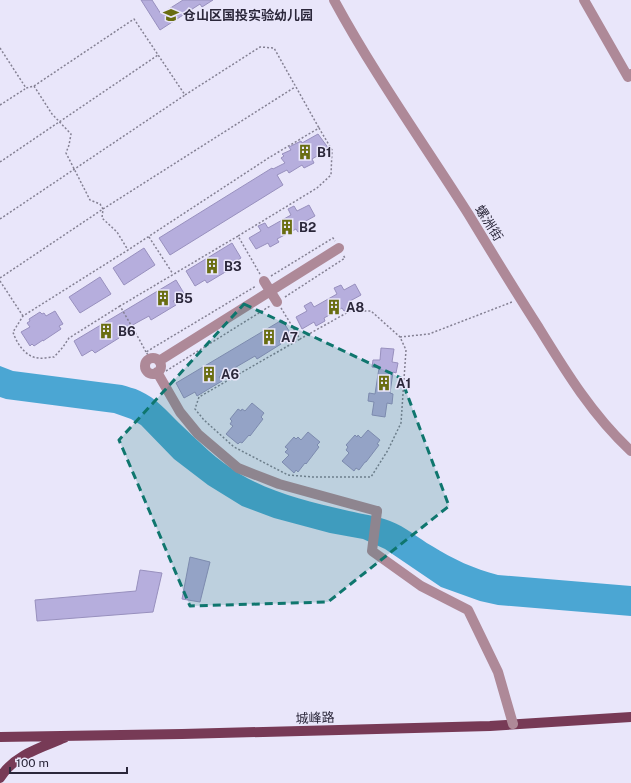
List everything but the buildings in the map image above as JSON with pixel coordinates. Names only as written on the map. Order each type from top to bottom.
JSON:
[{"type":"main road","name":"城峰路","points":[[0,737],[189,734],[482,726],[631,717]]},
{"type":"main road","points":[[0,778],[12,763],[24,755],[69,736]]},
{"type":"street","name":"螺洲街","points":[[334,0],[562,366],[608,428],[631,452]]},
{"type":"street","points":[[584,0],[628,77],[631,74]]},
{"type":"street","points":[[158,374],[152,374],[146,370],[146,362],[151,357],[270,291],[339,248]]},
{"type":"street","points":[[264,281],[277,302]]},
{"type":"street","points":[[151,357],[161,366],[158,374]]},
{"type":"street","points":[[158,374],[180,412],[198,434],[238,468],[279,484],[377,511],[372,551],[434,594],[468,610],[498,672],[513,724]]},
{"type":"path","points":[[0,105],[26,88],[34,86],[134,19],[185,95]]},
{"type":"path","points":[[0,219],[185,95],[260,47],[274,48],[332,150],[331,175],[316,188],[68,338],[63,347],[54,357],[37,358],[27,353],[16,340],[13,332],[23,316],[149,237],[270,157],[319,128]]},
{"type":"path","points":[[0,48],[26,88]]},
{"type":"path","points":[[0,162],[158,55]]},
{"type":"path","points":[[34,86],[52,114],[71,134],[66,153],[74,170],[90,200],[100,204],[103,209],[102,218],[117,232],[128,250]]},
{"type":"path","points":[[0,278],[103,209],[295,87]]},
{"type":"path","points":[[238,236],[264,281]]},
{"type":"path","points":[[149,237],[173,274]]},
{"type":"path","points":[[120,306],[151,357],[264,281],[333,238],[346,258],[277,302],[158,374]]},
{"type":"path","points":[[0,281],[23,316]]},
{"type":"path","points":[[400,337],[429,334],[520,299]]},
{"type":"path","points":[[277,302],[300,339]]},
{"type":"path","points":[[350,311],[371,311],[400,337],[406,350],[401,423],[388,450],[371,477],[312,477],[288,475],[234,447],[204,420],[195,409],[199,397],[300,339],[350,311]]},
{"type":"highlighted area","points":[[244,304],[401,378],[449,506],[328,602],[190,606],[119,440]]},
{"type":"water","points":[[0,366],[13,371],[122,385],[138,390],[166,409],[216,457],[240,474],[266,487],[307,501],[375,516],[390,521],[401,526],[448,555],[472,567],[489,573],[631,586],[631,616],[498,605],[480,601],[441,587],[385,549],[363,539],[330,533],[274,518],[242,506],[208,485],[174,459],[141,425],[131,419],[114,413],[0,397]]},
{"type":"place","name":"仓山区国投实验幼儿园","points":[[171,15]]},
{"type":"place","name":"B1","points":[[305,152]]},
{"type":"place","name":"B2","points":[[287,227]]},
{"type":"place","name":"B3","points":[[212,266]]},
{"type":"place","name":"B5","points":[[163,298]]},
{"type":"place","name":"A8","points":[[334,307]]},
{"type":"place","name":"B6","points":[[106,331]]},
{"type":"place","name":"A7","points":[[269,337]]},
{"type":"place","name":"A6","points":[[209,374]]},
{"type":"place","name":"A1","points":[[384,383]]}]
